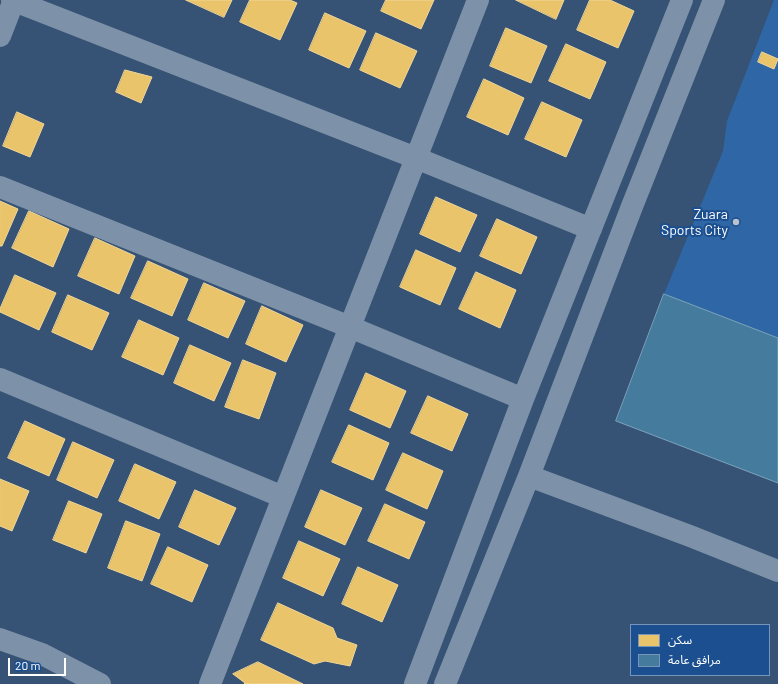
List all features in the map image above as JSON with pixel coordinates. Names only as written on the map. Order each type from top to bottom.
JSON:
[{"type":"street","points":[[0,36],[14,0],[416,158],[591,229]]},
{"type":"street","points":[[210,684],[478,0]]},
{"type":"street","points":[[415,684],[523,399],[682,0]]},
{"type":"street","points":[[445,684],[529,476],[631,210],[714,0]]},
{"type":"street","points":[[0,187],[350,327],[523,399]]},
{"type":"street","points":[[0,379],[283,497]]},
{"type":"street","points":[[529,476],[690,536],[778,572]]},
{"type":"street","points":[[0,639],[42,654],[100,684]]},
{"type":"shaded area","name":"Zuara Sports City","points":[[774,0],[778,0],[778,483],[616,421],[664,294],[723,151],[727,121]]},
{"type":"building: سكن","points":[[186,0],[232,0],[224,17]]},
{"type":"building: سكن","points":[[250,0],[290,0],[297,3],[280,40],[240,22]]},
{"type":"building: سكن","points":[[386,0],[434,0],[421,29],[381,11]]},
{"type":"building: سكن","points":[[516,0],[564,0],[556,19]]},
{"type":"building: سكن","points":[[590,0],[610,0],[634,11],[618,48],[577,30]]},
{"type":"building: سكن","points":[[325,13],[366,31],[349,68],[309,50]]},
{"type":"building: سكن","points":[[506,28],[547,46],[531,83],[490,66]]},
{"type":"building: سكن","points":[[376,33],[417,51],[400,88],[360,70]]},
{"type":"building: سكن","points":[[566,44],[606,62],[590,99],[549,81]]},
{"type":"building: سكن","points":[[762,52],[778,59],[774,69],[758,62]]},
{"type":"building: سكن","points":[[125,70],[152,77],[141,103],[116,92]]},
{"type":"building: سكن","points":[[484,79],[524,98],[508,135],[467,117]]},
{"type":"building: سكن","points":[[542,102],[582,120],[566,157],[525,139]]},
{"type":"building: سكن","points":[[17,112],[44,124],[30,157],[3,146]]},
{"type":"building: سكن","points":[[436,197],[477,215],[460,252],[420,234]]},
{"type":"building: سكن","points":[[0,201],[18,209],[2,246],[0,246]]},
{"type":"building: سكن","points":[[29,211],[69,229],[53,267],[12,248]]},
{"type":"building: سكن","points":[[497,219],[537,237],[521,274],[480,256]]},
{"type":"building: سكن","points":[[95,238],[135,256],[119,294],[78,276]]},
{"type":"building: سكن","points":[[416,250],[456,268],[440,305],[400,287]]},
{"type":"building: سكن","points":[[148,261],[188,279],[172,316],[131,298]]},
{"type":"building: سكن","points":[[476,272],[516,290],[500,328],[459,309]]},
{"type":"building: سكن","points":[[15,275],[56,293],[39,330],[0,312]]},
{"type":"building: سكن","points":[[204,283],[245,301],[228,338],[188,320]]},
{"type":"building: سكن","points":[[68,295],[109,313],[92,350],[52,332]]},
{"type":"building: سكن","points":[[262,306],[303,325],[286,362],[246,344]]},
{"type":"building: سكن","points":[[139,320],[179,338],[163,375],[122,357]]},
{"type":"building: سكن","points":[[190,345],[231,363],[214,401],[174,383]]},
{"type":"building: سكن","points":[[243,360],[276,373],[259,419],[225,407]]},
{"type":"building: سكن","points":[[366,373],[406,391],[390,428],[350,410]]},
{"type":"building: سكن","points":[[428,396],[468,414],[452,451],[411,433]]},
{"type":"building: سكن","points":[[25,421],[65,439],[49,476],[8,458]]},
{"type":"building: سكن","points":[[349,425],[389,443],[373,480],[332,462]]},
{"type":"building: سكن","points":[[73,442],[114,460],[97,498],[57,480]]},
{"type":"building: سكن","points":[[403,453],[443,471],[427,509],[386,490]]},
{"type":"building: سكن","points":[[135,464],[176,482],[159,519],[119,501]]},
{"type":"building: سكن","points":[[0,479],[29,491],[12,531],[0,526]]},
{"type":"building: سكن","points":[[195,490],[236,508],[219,545],[179,527]]},
{"type":"building: سكن","points":[[321,490],[362,508],[345,545],[305,527]]},
{"type":"building: سكن","points":[[69,501],[102,514],[86,553],[53,540]]},
{"type":"building: سكن","points":[[385,504],[425,522],[409,559],[368,541]]},
{"type":"building: سكن","points":[[126,521],[160,534],[142,581],[108,568]]},
{"type":"building: سكن","points":[[299,541],[340,559],[323,596],[283,578]]},
{"type":"building: سكن","points":[[168,547],[208,565],[192,602],[151,584]]},
{"type":"building: سكن","points":[[358,567],[398,585],[382,622],[342,604]]},
{"type":"building: سكن","points":[[278,603],[333,628],[337,638],[357,645],[350,666],[325,661],[314,664],[261,640]]},
{"type":"building: سكن","points":[[258,662],[303,684],[244,684],[245,683],[233,674]]},
{"type":"building: مرافق عامة","points":[[664,294],[778,338],[778,483],[616,421]]},
{"type":"place","name":"Zuara Sports City","points":[[736,222]]}]
